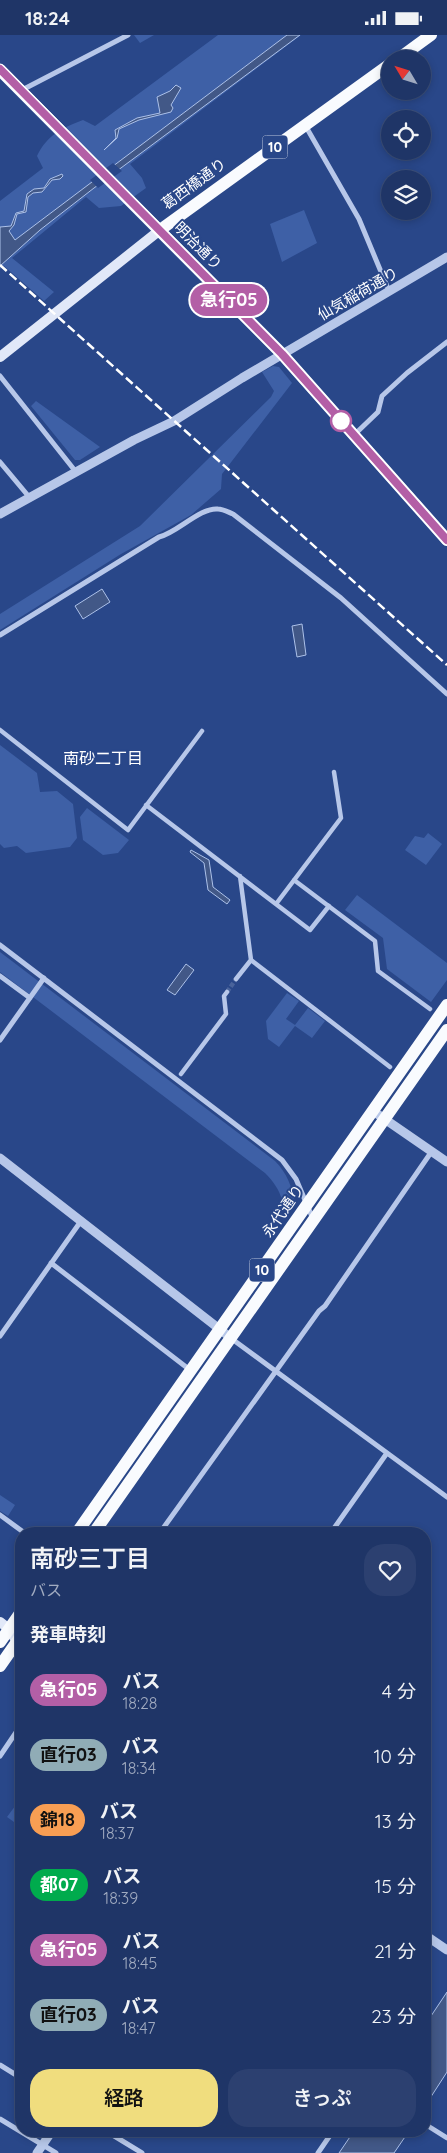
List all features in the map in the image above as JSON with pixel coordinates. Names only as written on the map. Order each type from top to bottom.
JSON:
[{"type":"main road","points":[[410,50],[431,35]]},
{"type":"main road","name":"明治通り","points":[[0,69],[282,354],[447,540]]},
{"type":"main road","name":"葛西橋通り","points":[[0,357],[160,230],[381,70]]},
{"type":"main road","name":"永代通り","points":[[81,1527],[190,1370],[308,1206],[447,1005]]},
{"type":"main road","name":"永代通り","points":[[98,1527],[447,1030]]},
{"type":"main road","points":[[15,1619],[3,1633],[15,1639]]},
{"type":"main road","points":[[0,1667],[15,1648]]},
{"type":"street","points":[[22,91],[128,35]]},
{"type":"street","points":[[305,125],[358,219],[389,291]]},
{"type":"street","name":"仙気稲荷通り","points":[[0,514],[134,440],[155,432],[282,354],[447,257]]},
{"type":"street","points":[[354,435],[378,412],[382,396],[406,373],[447,342]]},
{"type":"street","points":[[0,376],[76,472]]},
{"type":"street","points":[[0,462],[30,498]]},
{"type":"street","points":[[0,635],[159,537],[167,535],[202,513],[217,508],[233,513],[341,599],[447,694]]},
{"type":"street","points":[[0,730],[128,830],[202,731]]},
{"type":"street","points":[[276,904],[341,819],[334,772]]},
{"type":"street","points":[[146,805],[310,930],[328,906]]},
{"type":"street","points":[[240,876],[251,960],[390,1067]]},
{"type":"street","points":[[294,880],[375,941],[378,971],[430,1009]]},
{"type":"street","points":[[0,945],[279,1157],[296,1179],[314,1220]]},
{"type":"street","points":[[236,979],[251,960]]},
{"type":"street","points":[[0,976],[30,999]]},
{"type":"street","points":[[0,1039],[44,978]]},
{"type":"street","points":[[181,1074],[226,1014],[224,996],[227,992]]},
{"type":"street","points":[[373,1111],[447,1162]]},
{"type":"street","points":[[164,1527],[432,1151]]},
{"type":"street","points":[[0,1158],[231,1338],[447,1497]]},
{"type":"street","points":[[0,1336],[81,1221]]},
{"type":"street","points":[[51,1263],[190,1370]]},
{"type":"street","points":[[335,1527],[387,1453]]},
{"type":"street","points":[[0,1515],[16,1527]]},
{"type":"street","points":[[0,1755],[15,1734]]},
{"type":"street","points":[[431,1939],[447,1950]]},
{"type":"street","points":[[0,2065],[15,2074]]},
{"type":"street","points":[[0,2119],[15,2130]]},
{"type":"street","points":[[431,2128],[447,2138]]},
{"type":"street","points":[[24,2137],[40,2149],[56,2153]]},
{"type":"street","points":[[40,2149],[48,2137]]},
{"type":"street","points":[[116,2137],[142,2153]]},
{"type":"street","points":[[318,2153],[328,2137]]},
{"type":"shaded area","points":[[134,35],[154,35],[140,43]]},
{"type":"shaded area","points":[[218,35],[301,35],[130,164],[142,178],[146,188],[121,206],[99,208],[86,197],[12,258],[54,292],[44,301],[4,266],[0,269],[0,201],[43,168],[37,156],[50,137],[62,129],[83,120],[95,126]]},
{"type":"shaded area","points":[[287,35],[300,35],[94,188],[40,230],[0,266],[0,227],[11,226],[16,213],[24,211],[27,194],[34,189],[44,188],[50,179],[62,174],[63,176],[60,179],[52,180],[42,192],[33,193],[28,197],[26,212],[17,214],[14,225],[9,231],[15,240]]},
{"type":"shaded area","points":[[176,85],[181,88],[171,105],[173,108],[171,112],[139,120],[119,129],[117,138],[104,150],[116,138],[115,130],[137,118],[160,113],[157,97],[170,91]]},
{"type":"shaded area","points":[[304,210],[317,243],[282,262],[270,224]]},
{"type":"shaded area","points":[[273,366],[279,367],[292,383],[222,474],[221,489],[191,515],[121,554],[0,630],[0,614],[140,526],[271,397],[274,391],[262,372]]},
{"type":"shaded area","points":[[36,401],[100,447],[80,460],[75,460],[31,406]]},
{"type":"shaded area","points":[[102,589],[110,602],[83,619],[75,606]]},
{"type":"shaded area","points":[[302,624],[306,655],[297,657],[292,626]]},
{"type":"shaded area","points":[[0,745],[37,773],[40,792],[57,791],[73,804],[77,838],[70,847],[26,853],[17,846],[4,848],[0,844]]},
{"type":"shaded area","points":[[87,808],[129,840],[118,853],[103,855],[83,840],[80,817]]},
{"type":"shaded area","points":[[428,833],[442,844],[426,865],[405,850],[415,836],[424,838]]},
{"type":"shaded area","points":[[191,850],[209,860],[213,887],[230,900],[227,904],[208,890],[204,863],[190,852]]},
{"type":"shaded area","points":[[357,895],[447,963],[447,980],[431,1002],[387,969],[383,938],[345,910]]},
{"type":"shaded area","points":[[0,952],[275,1161],[286,1175],[294,1197],[295,1203],[288,1213],[278,1206],[282,1200],[281,1196],[265,1173],[0,972]]},
{"type":"shaded area","points":[[186,964],[194,970],[175,995],[167,990]]},
{"type":"shaded area","points":[[287,993],[299,1001],[286,1019],[295,1025],[308,1008],[325,1021],[312,1038],[295,1026],[279,1047],[268,1039],[266,1021]]},
{"type":"shaded area","points":[[0,1495],[15,1505],[8,1516],[0,1511]]},
{"type":"shaded area","points":[[15,1806],[15,1823],[7,1817]]},
{"type":"shaded area","points":[[447,1992],[447,2072],[431,2097],[431,2016]]},
{"type":"shaded area","points":[[350,2137],[405,2137],[394,2153],[339,2153]]},
{"type":"pier","points":[[113,163],[122,171],[98,188],[90,180]]},
{"type":"tunnel","points":[[227,992],[236,979]]},
{"type":"railway","points":[[0,265],[447,665]]},
{"type":"bus line","name":"急行05","points":[[0,69],[282,354],[447,540]]},
{"type":"district","name":"南砂二丁目","points":[[103,758]]}]
